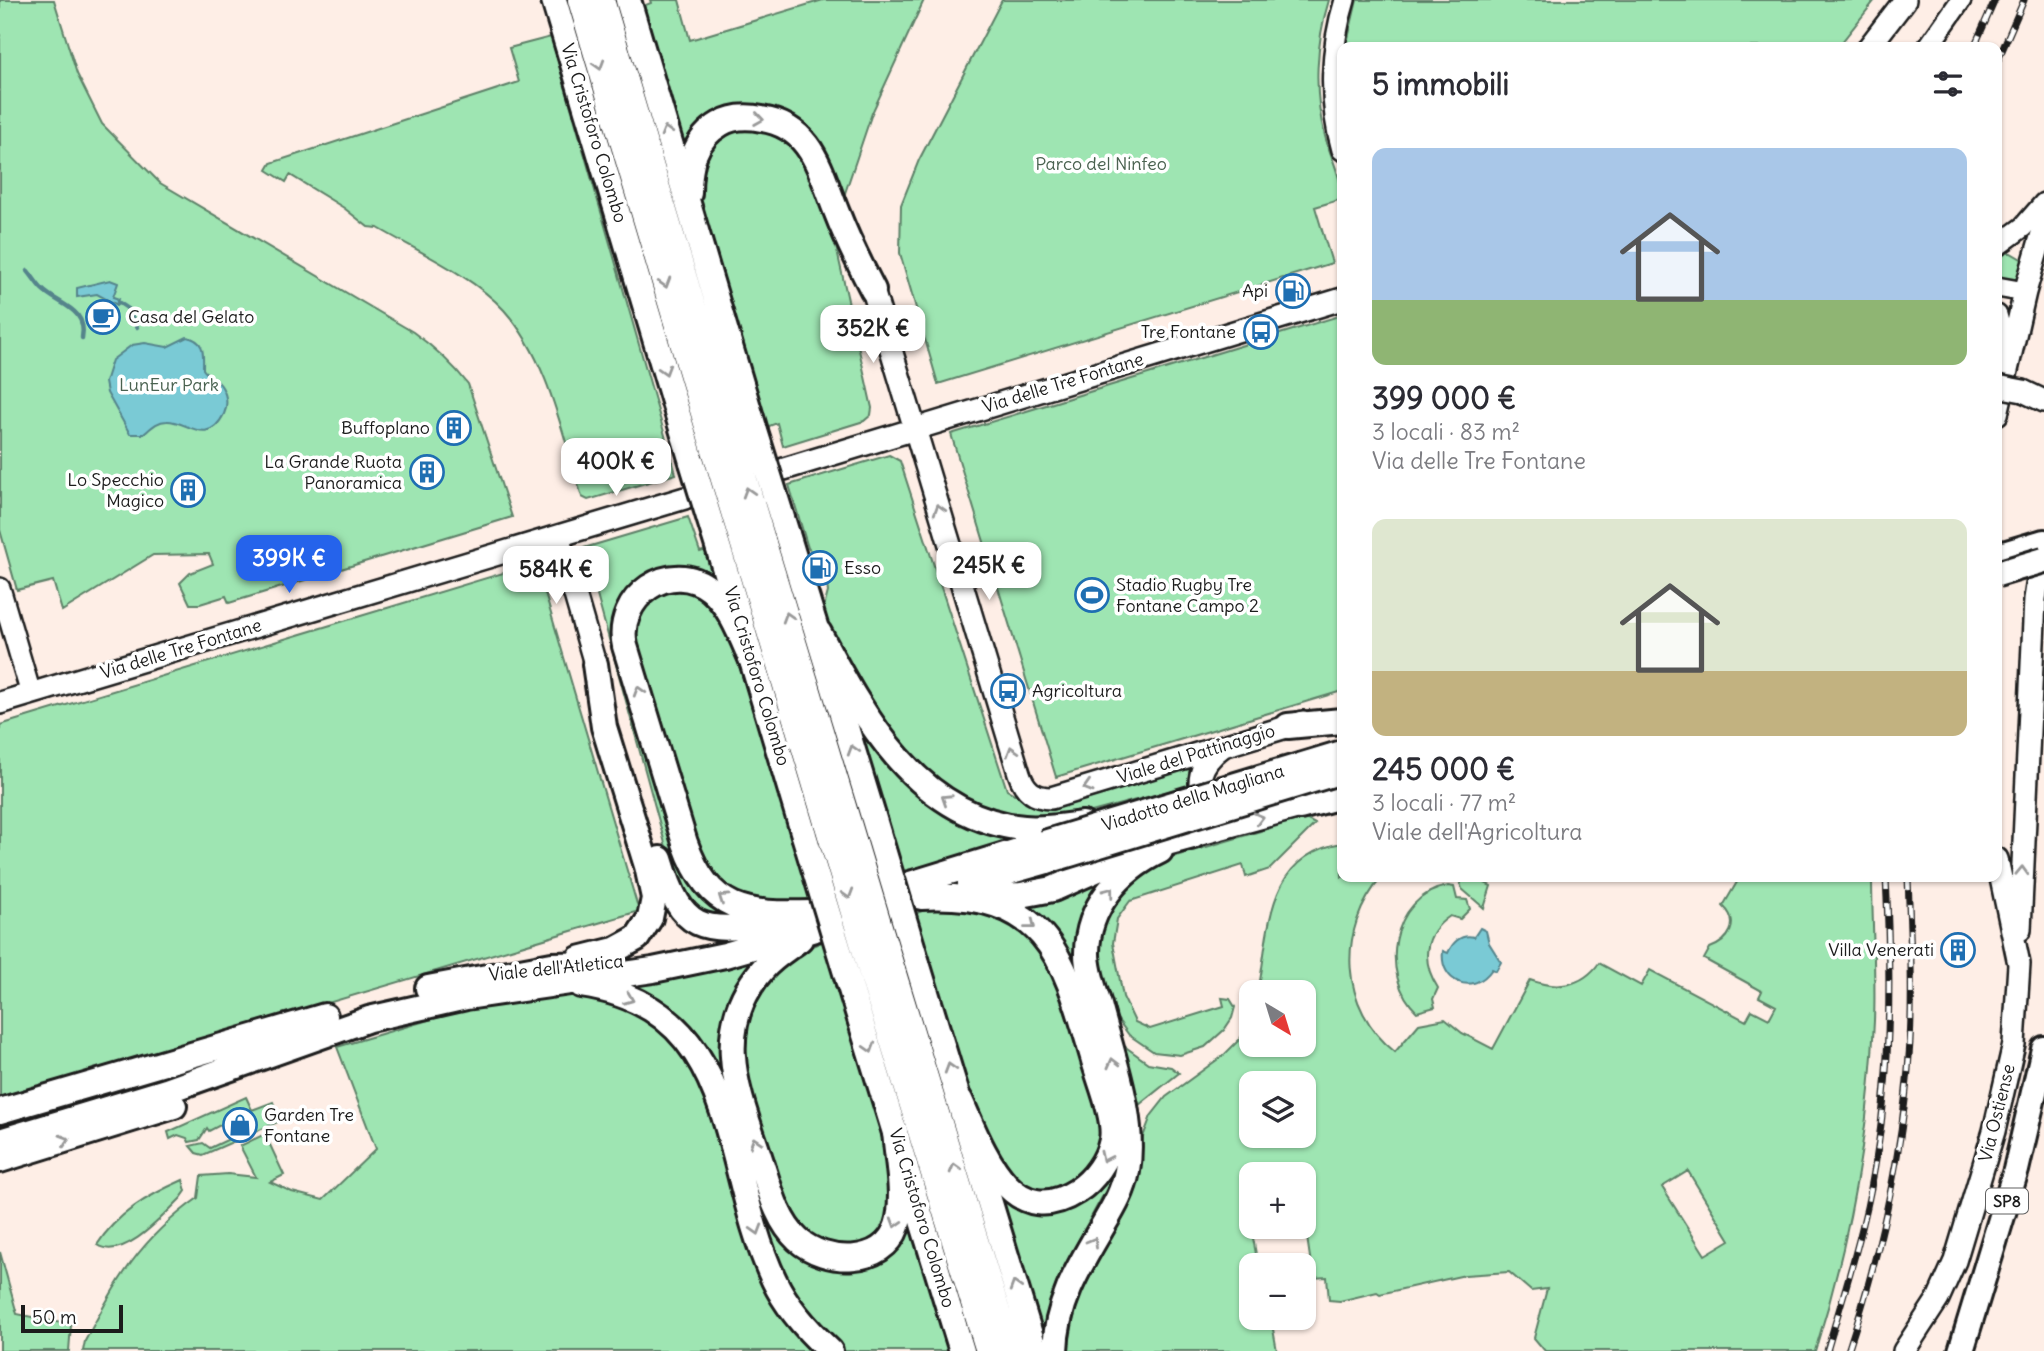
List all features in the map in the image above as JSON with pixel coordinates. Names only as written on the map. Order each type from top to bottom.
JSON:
[{"type":"main road","name":"Via Cristoforo Colombo","points":[[554,0],[804,835],[871,976],[1010,1351]]},
{"type":"main road","name":"Via Cristoforo Colombo","points":[[580,0],[664,245],[692,338],[734,441],[787,534],[1035,1351]]},
{"type":"main road","name":"Via Cristoforo Colombo","points":[[628,0],[719,309],[734,441],[754,545],[838,826]]},
{"type":"main road","points":[[1873,42],[1905,0]]},
{"type":"main road","name":"Via Cristoforo Colombo","points":[[606,2],[664,245]]},
{"type":"main road","points":[[690,215],[691,162],[699,144],[709,132],[724,122],[740,117],[779,124],[797,134],[814,152],[836,211],[873,290],[915,429]]},
{"type":"main road","points":[[2002,391],[2025,292],[2044,227]]},
{"type":"main road","points":[[637,277],[664,245],[701,254]]},
{"type":"main road","name":"Via delle Tre Fontane","points":[[783,470],[1337,301]]},
{"type":"main road","points":[[653,331],[692,338],[719,309]]},
{"type":"main road","points":[[2002,388],[2023,391],[2044,401]]},
{"type":"main road","name":"Viale del Pattinaggio","points":[[915,429],[1022,782],[1034,795],[1051,798],[1337,711]]},
{"type":"main road","name":"Via delle Tre Fontane","points":[[0,703],[685,498]]},
{"type":"main road","points":[[558,536],[595,664],[620,723],[666,876],[681,910],[697,922],[717,928],[787,921]]},
{"type":"main road","points":[[2002,555],[2044,543],[2035,599],[2019,964]]},
{"type":"main road","name":"Via Cristoforo Colombo","points":[[754,545],[805,673],[871,976],[895,1131],[962,1351]]},
{"type":"main road","points":[[2002,573],[2044,560]]},
{"type":"main road","points":[[754,665],[722,603],[702,584],[687,579],[664,580],[641,592],[628,609],[623,626],[625,646],[685,844],[697,873],[717,895],[746,911],[816,921]]},
{"type":"main road","points":[[805,673],[816,624]]},
{"type":"main road","points":[[816,624],[861,710],[890,750],[911,772],[964,810],[1002,824],[1041,844]]},
{"type":"main road","points":[[557,974],[622,947],[642,931],[652,911],[652,882],[604,727],[595,664]]},
{"type":"main road","points":[[1288,726],[1337,721]]},
{"type":"main road","points":[[1218,829],[1204,804],[1200,775],[1207,759],[1224,746]]},
{"type":"main road","name":"Viadotto della Magliana","points":[[1041,844],[1337,755]]},
{"type":"main road","name":"Viadotto della Magliana","points":[[1041,844],[1337,772]]},
{"type":"main road","points":[[1300,807],[1337,788]]},
{"type":"main road","points":[[1041,844],[913,894],[976,898],[1021,895],[1053,889],[1141,850],[1337,797]]},
{"type":"main road","points":[[1055,1351],[1062,1303],[1069,1285],[1123,1189],[1130,1153],[1127,1117],[1088,967],[1088,938],[1098,909],[1120,879],[1140,862],[1193,836]]},
{"type":"main road","name":"Via Ostiense","points":[[1904,1351],[1945,1286],[1980,1181],[2003,1098],[2014,1044],[2019,964],[2002,882]]},
{"type":"main road","points":[[960,1100],[994,1171],[1009,1189],[1030,1201],[1055,1201],[1080,1189],[1102,1165],[1112,1141],[1111,1120],[1090,1047],[1068,979],[1053,948],[1038,930],[1012,912],[976,898]]},
{"type":"main road","name":"Viale dell'Atletica","points":[[319,1035],[360,1021],[600,964],[670,954],[724,942],[787,921],[816,921]]},
{"type":"main road","points":[[816,921],[769,962],[750,986],[739,1008],[732,1036],[733,1072],[755,1144],[777,1208],[799,1241],[819,1253],[842,1258],[871,1253],[892,1237],[900,1211],[895,1131]]},
{"type":"main road","name":"Viale dell'Atletica","points":[[295,1026],[420,989],[484,975],[653,970],[725,955],[816,921]]},
{"type":"main road","points":[[557,974],[646,1006],[676,1028],[695,1050],[715,1090],[774,1282],[797,1317],[830,1351]]},
{"type":"main road","name":"Via Cristoforo Colombo","points":[[871,976],[988,1351]]},
{"type":"main road","points":[[0,1111],[252,1036],[295,1026]]},
{"type":"main road","points":[[0,1125],[155,1079],[295,1026]]},
{"type":"main road","points":[[0,1141],[166,1091],[319,1035]]},
{"type":"main road","points":[[0,1160],[172,1107],[218,1087],[319,1035]]},
{"type":"main road","name":"SP8","points":[[1961,1351],[2020,1157],[2044,1049]]},
{"type":"street","points":[[1337,125],[1332,80],[1336,36],[1345,0]]},
{"type":"street","points":[[1932,42],[1961,0]]},
{"type":"street","points":[[2002,242],[2023,227],[2044,203]]},
{"type":"street","points":[[2002,288],[2025,292]]},
{"type":"street","points":[[2002,333],[2009,359]]},
{"type":"street","points":[[0,589],[31,694]]},
{"type":"green space","name":"LunEur Park","points":[[0,0],[54,0],[77,74],[102,124],[160,183],[413,332],[449,363],[468,384],[512,517],[229,603],[226,596],[200,604],[190,604],[180,583],[190,573],[213,564],[209,554],[153,555],[62,611],[53,581],[17,590],[0,530]]},
{"type":"green space","points":[[650,0],[679,0],[690,40],[823,0],[924,0],[872,113],[842,202],[777,116],[685,148],[643,6],[651,3]]},
{"type":"green space","name":"Parco del Ninfeo","points":[[1002,0],[1329,0],[1321,33],[1318,85],[1321,120],[1337,173],[1337,200],[1315,207],[1332,263],[938,384],[900,253],[901,205],[919,160]]},
{"type":"green space","points":[[1357,0],[1875,0],[1842,42],[1347,42]]},
{"type":"green space","points":[[551,37],[676,474],[588,500],[582,497],[543,375],[532,351],[504,310],[477,286],[444,265],[378,228],[368,227],[344,208],[290,175],[286,182],[267,170],[271,163],[519,82],[509,48]]},
{"type":"green space","points":[[748,123],[801,147],[833,233],[872,408],[871,415],[864,421],[783,446],[777,423],[764,428],[693,197],[697,168],[713,138]]},
{"type":"green space","points":[[2002,253],[2011,253],[2023,260],[2018,284],[2002,282]]},
{"type":"green space","points":[[1337,317],[1337,693],[1056,777],[951,434]]},
{"type":"green space","points":[[889,455],[900,461],[1007,790],[1031,803],[1198,761],[1195,784],[1062,820],[987,814],[921,772],[849,672],[823,611],[828,592],[826,578],[818,560],[808,548],[789,485]]},
{"type":"green space","points":[[688,517],[700,552],[710,549],[723,588],[706,577],[622,603],[676,842],[743,915],[706,917],[677,887],[584,548]]},
{"type":"green space","points":[[536,563],[639,911],[0,1100],[0,725]]},
{"type":"green space","points":[[675,585],[712,600],[735,652],[811,899],[796,904],[759,908],[707,875],[629,630],[636,609]]},
{"type":"green space","points":[[848,703],[901,770],[1043,835],[970,856],[902,871]]},
{"type":"green space","points":[[1304,818],[1315,824],[1270,869],[1246,877],[1243,865],[1130,901],[1117,919],[1113,943],[1123,997],[1135,1022],[1150,1029],[1224,1006],[1222,998],[1230,999],[1235,1007],[1224,1030],[1205,1047],[1180,1055],[1154,1052],[1129,1035],[1107,1005],[1094,950],[1117,890],[1169,858]]},
{"type":"green space","points":[[1337,845],[1337,882],[1378,882],[1367,898],[1357,921],[1351,944],[1351,968],[1363,1014],[1377,1034],[1395,1052],[1419,1024],[1445,1019],[1462,1033],[1493,1049],[1530,980],[1549,985],[1577,982],[1599,963],[1641,986],[1650,970],[1746,1021],[1752,1010],[1769,1019],[1776,1006],[1759,997],[1762,991],[1704,959],[1710,948],[1723,941],[1730,931],[1731,919],[1723,906],[1737,882],[1872,882],[1874,1003],[1862,1147],[1838,1270],[1815,1351],[1545,1351],[1534,1338],[1547,1289],[1531,1291],[1509,1272],[1465,1275],[1380,1294],[1377,1292],[1340,1301],[1329,1300],[1327,1277],[1316,1278],[1316,1253],[1309,1253],[1307,1239],[1316,1239],[1316,1162],[1239,1162],[1239,1239],[1253,1239],[1256,1253],[1239,1253],[1239,1330],[1273,1330],[1277,1351],[1068,1351],[1080,1296],[1136,1189],[1143,1137],[1151,1116],[1166,1097],[1225,1054],[1239,1040],[1239,1057],[1316,1057],[1316,980],[1260,980],[1269,922],[1284,880],[1298,863],[1316,851]],"holes":[[[1688,1171],[1730,1240],[1705,1255],[1662,1187]]]},
{"type":"green space","points":[[1121,868],[1086,983],[1015,901]]},
{"type":"green space","points":[[1483,882],[1491,886],[1484,908],[1462,889],[1460,883]]},
{"type":"green space","points":[[1448,886],[1454,887],[1457,899],[1467,900],[1470,909],[1460,919],[1450,916],[1434,931],[1427,959],[1438,988],[1433,999],[1435,1007],[1417,1012],[1405,997],[1398,979],[1395,959],[1397,939],[1403,921],[1413,905],[1428,893]]},
{"type":"green space","points":[[957,906],[1020,924],[1061,975],[1103,1134],[1085,1174],[1053,1194],[1012,1182],[964,1089],[912,915],[927,909]]},
{"type":"green space","points":[[824,941],[884,1127],[894,1205],[884,1236],[846,1252],[798,1229],[768,1160],[739,1044],[763,980],[798,952]]},
{"type":"green space","points":[[770,950],[756,961],[731,1109],[712,1064],[606,984]]},
{"type":"green space","points":[[563,992],[601,995],[642,1014],[680,1049],[700,1082],[757,1271],[796,1330],[818,1351],[83,1351],[85,1341],[97,1319],[132,1262],[160,1229],[198,1198],[201,1176],[228,1174],[256,1177],[240,1146],[265,1134],[284,1175],[270,1182],[292,1192],[323,1200],[376,1149],[337,1047],[500,999]]},
{"type":"green space","points":[[1120,1043],[1148,1063],[1171,1067],[1179,1073],[1139,1105]]},
{"type":"green space","points":[[246,1097],[252,1110],[273,1102],[280,1121],[203,1155],[196,1153],[190,1146],[203,1143],[210,1148],[227,1140],[231,1133],[228,1126],[222,1124],[209,1131],[207,1128],[199,1140],[189,1142],[187,1138],[178,1135],[170,1139],[168,1132]]},
{"type":"green space","points":[[1115,1158],[1109,1184],[1054,1290],[1048,1308],[1044,1343],[994,1185],[1023,1208]]},
{"type":"green space","points":[[183,1180],[186,1191],[154,1225],[131,1242],[119,1247],[107,1249],[97,1245],[124,1214]]},
{"type":"green space","points":[[755,1186],[840,1267],[910,1207],[953,1351],[837,1351],[782,1282]]},
{"type":"green space","points":[[0,1252],[17,1314],[71,1325],[69,1351],[0,1351]]},
{"type":"water","points":[[110,280],[118,283],[113,297],[119,299],[117,305],[97,294],[77,297],[77,288]]},
{"type":"water","points":[[187,337],[198,342],[203,353],[203,369],[224,390],[224,414],[217,424],[204,431],[163,421],[144,434],[130,434],[107,393],[105,382],[112,360],[132,345],[145,343],[167,347]]},
{"type":"water","points":[[1480,928],[1486,931],[1489,943],[1501,962],[1496,971],[1492,969],[1476,982],[1459,982],[1446,971],[1443,951],[1448,953],[1461,938],[1474,937]]},
{"type":"waterway","points":[[28,271],[42,289],[70,308],[81,320],[82,338]]},
{"type":"waterway","points":[[118,302],[127,308],[137,327]]},
{"type":"railway","points":[[1976,42],[1995,0]]},
{"type":"railway","points":[[2002,51],[2024,0]]},
{"type":"railway","points":[[1827,1351],[1862,1228],[1879,1142],[1889,1009],[1886,882]]},
{"type":"railway","points":[[1848,1351],[1881,1237],[1902,1121],[1911,1021],[1908,882]]},
{"type":"place","name":"Api","points":[[1293,291]]},
{"type":"place","name":"Casa del Gelato","points":[[103,317]]},
{"type":"place","name":"Tre Fontane","points":[[1261,332]]},
{"type":"place","name":"Buffoplano","points":[[454,428]]},
{"type":"place","name":"La Grande Ruota Panoramica","points":[[427,472]]},
{"type":"place","name":"Lo Specchio Magico","points":[[188,490]]},
{"type":"place","name":"Esso","points":[[820,568]]},
{"type":"place","name":"Stadio Rugby Tre Fontane Campo 2","points":[[1092,595]]},
{"type":"place","name":"Agricoltura","points":[[1008,691]]},
{"type":"place","name":"Villa Venerati","points":[[1958,950]]},
{"type":"place","name":"Garden Tre Fontane","points":[[240,1125]]}]
